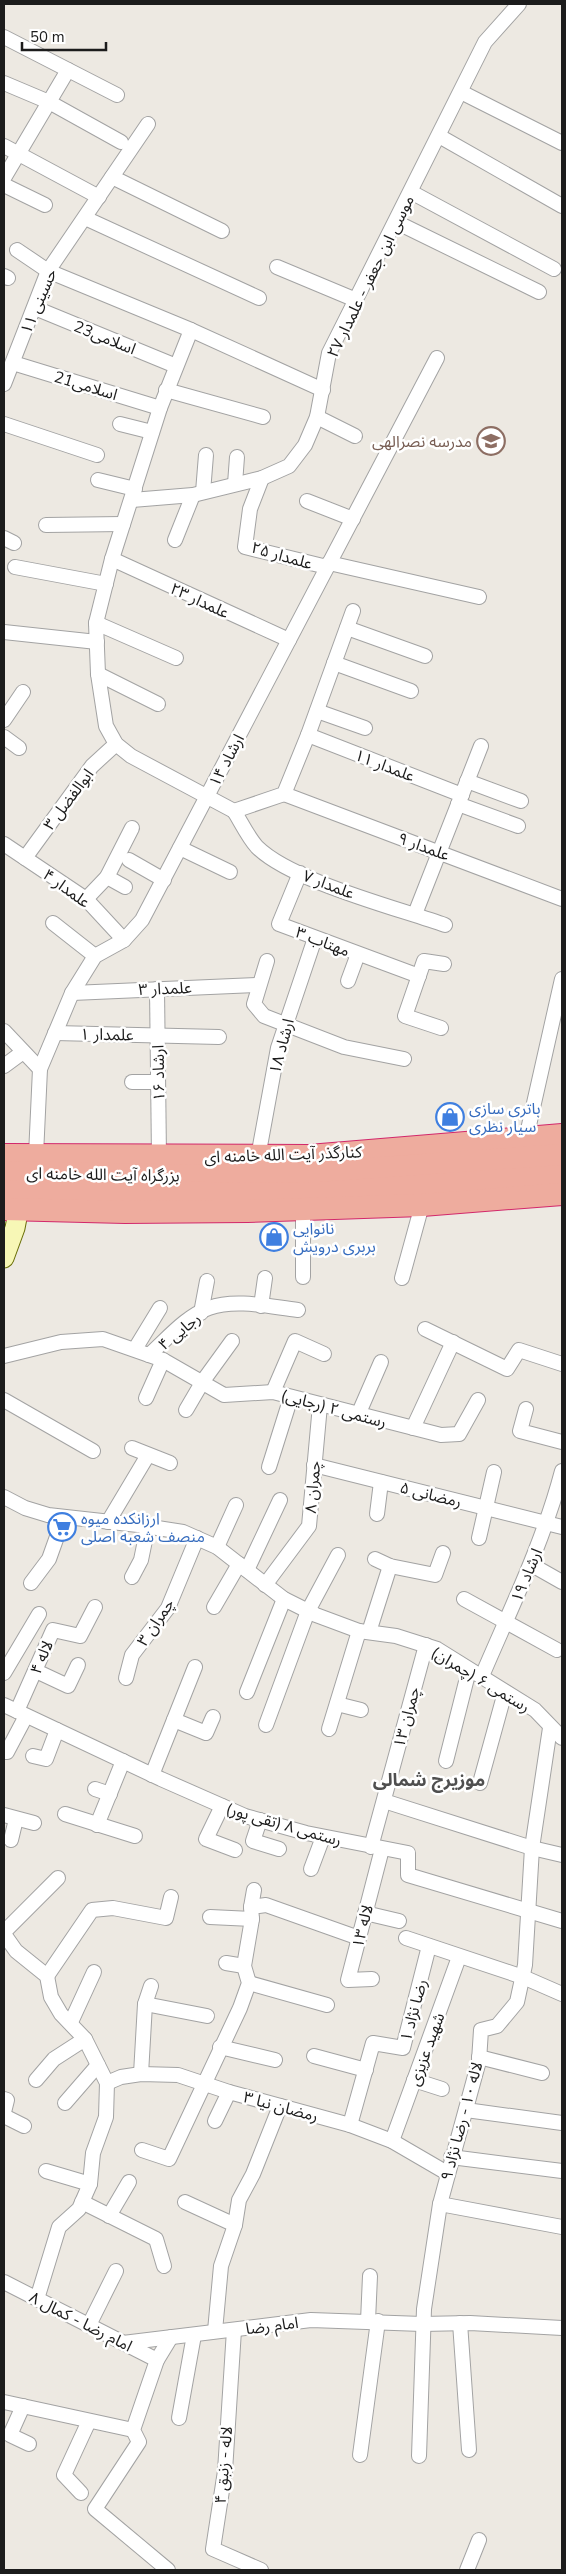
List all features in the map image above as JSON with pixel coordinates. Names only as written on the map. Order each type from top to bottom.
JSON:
[{"type":"highway","points":[[524,1148],[562,1135]]},
{"type":"highway","name":"بزرگراه آیت الله خامنه ای","points":[[9,1212],[191,1166],[310,1164],[524,1148],[562,1155]]},
{"type":"highway","name":"کنارگذر آیت الله خامنه ای","points":[[4,1155],[159,1157],[191,1166]]},
{"type":"highway","name":"کنارگذر آیت الله خامنه ای","points":[[219,1167],[258,1157],[310,1164]]},
{"type":"highway","name":"بزرگراه آیت الله خامنه ای","points":[[9,1212],[358,1200],[475,1192],[562,1176]]},
{"type":"highway","points":[[9,1212],[52,1210],[124,1212],[246,1203],[303,1209],[358,1200],[422,1205],[475,1192],[562,1194]]},
{"type":"street","name":"موسی ابن جعفر - علمدار ۲۷","points":[[98,480],[133,495],[198,493],[262,478],[289,466],[305,445],[317,417],[329,353],[485,42],[519,4]]},
{"type":"street","points":[[4,37],[117,95]]},
{"type":"street","points":[[4,178],[68,70]]},
{"type":"street","points":[[4,83],[49,102],[121,142]]},
{"type":"street","points":[[461,92],[562,143]]},
{"type":"street","name":"حسینی ۱۱","points":[[4,384],[48,271],[148,124]]},
{"type":"street","points":[[439,136],[562,206]]},
{"type":"street","points":[[4,146],[99,197]]},
{"type":"street","points":[[112,177],[222,231]]},
{"type":"street","points":[[4,185],[45,205]]},
{"type":"street","points":[[411,192],[554,269]]},
{"type":"street","points":[[84,218],[259,298]]},
{"type":"street","points":[[396,222],[539,292]]},
{"type":"street","points":[[17,250],[48,271],[191,330],[323,390]]},
{"type":"street","points":[[277,267],[356,300]]},
{"type":"street","name":"اسلامی23","points":[[35,308],[176,366]]},
{"type":"street","points":[[191,330],[166,390],[152,432],[112,559],[96,623],[98,674],[106,726],[116,744],[131,756],[234,811],[284,794],[308,735],[353,611]]},
{"type":"street","name":"ارشاد ۱۴","points":[[36,1155],[40,1069],[72,993],[96,956],[124,940],[142,920],[437,358]]},
{"type":"street","name":"اسلامی21","points":[[13,363],[160,408]]},
{"type":"street","points":[[166,390],[263,417]]},
{"type":"street","points":[[317,417],[355,436]]},
{"type":"street","points":[[4,424],[97,455]]},
{"type":"street","points":[[120,424],[152,432]]},
{"type":"street","points":[[175,540],[198,493],[206,455]]},
{"type":"street","points":[[235,484],[236,457]]},
{"type":"street","name":"علمدار ۲۵","points":[[262,478],[250,509],[245,547],[328,565]]},
{"type":"street","points":[[307,501],[353,519]]},
{"type":"street","points":[[46,525],[123,524]]},
{"type":"street","name":"علمدار ۲۳","points":[[112,559],[289,640]]},
{"type":"street","points":[[328,565],[479,597]]},
{"type":"street","points":[[14,567],[106,584]]},
{"type":"street","points":[[96,623],[176,658]]},
{"type":"street","points":[[346,628],[425,656]]},
{"type":"street","points":[[4,632],[97,642]]},
{"type":"street","points":[[334,663],[411,691]]},
{"type":"street","points":[[98,674],[158,704]]},
{"type":"street","points":[[5,717],[24,692]]},
{"type":"street","points":[[317,711],[365,728]]},
{"type":"street","name":"علمدار ۱۱","points":[[308,735],[460,799],[518,826]]},
{"type":"street","points":[[4,737],[19,748]]},
{"type":"street","name":"ابوالفضل ۳","points":[[25,858],[92,766],[116,744]]},
{"type":"street","points":[[415,914],[481,746]]},
{"type":"street","points":[[467,781],[521,801]]},
{"type":"street","name":"علمدار ۹","points":[[284,794],[440,851],[562,899]]},
{"type":"street","name":"علمدار ۷","points":[[234,811],[256,846],[276,861],[300,873],[445,925]]},
{"type":"street","points":[[86,899],[107,876],[132,828]]},
{"type":"street","name":"علمدار ۴","points":[[4,844],[86,899],[124,940]]},
{"type":"street","points":[[180,848],[230,872]]},
{"type":"street","points":[[130,860],[164,880]]},
{"type":"street","name":"مهتاب ۳","points":[[300,873],[279,924],[419,976]]},
{"type":"street","points":[[107,876],[125,887]]},
{"type":"street","points":[[53,924],[96,956]]},
{"type":"street","name":"ارشاد ۱۸","points":[[258,1157],[278,1048],[315,938]]},
{"type":"street","points":[[348,981],[358,954]]},
{"type":"street","points":[[267,961],[258,985],[254,1004],[264,1016],[344,1047],[404,1059]]},
{"type":"street","points":[[441,1028],[405,1016],[424,961],[444,964]]},
{"type":"street","points":[[524,1148],[562,979]]},
{"type":"street","name":"علمدار ۳","points":[[72,993],[258,985]]},
{"type":"street","name":"ارشاد ۱۶","points":[[157,989],[159,1157]]},
{"type":"street","points":[[4,1031],[40,1069]]},
{"type":"street","name":"علمدار ۱","points":[[55,1033],[219,1037]]},
{"type":"street","points":[[4,1066],[23,1052]]},
{"type":"street","points":[[132,1082],[158,1082]]},
{"type":"street","points":[[402,1278],[422,1205]]},
{"type":"street","points":[[303,1209],[303,1278]]},
{"type":"street","points":[[261,1306],[265,1278]]},
{"type":"street","points":[[201,1312],[207,1282]]},
{"type":"street","name":"رجایی ۴","points":[[149,1355],[186,1322],[209,1308],[233,1304],[298,1310]]},
{"type":"street","points":[[135,1349],[160,1308]]},
{"type":"street","points":[[425,1329],[507,1369],[519,1350],[562,1364]]},
{"type":"street","name":"رستمی ۲ (رجایی)","points":[[4,1356],[61,1342],[102,1339],[163,1360],[224,1395],[273,1392],[441,1435],[459,1434],[478,1400]]},
{"type":"street","points":[[186,1410],[202,1381],[232,1341]]},
{"type":"street","points":[[273,1392],[295,1341],[324,1354]]},
{"type":"street","points":[[413,1428],[453,1342]]},
{"type":"street","points":[[146,1398],[163,1360]]},
{"type":"street","points":[[358,1415],[381,1362]]},
{"type":"street","points":[[269,1467],[291,1397]]},
{"type":"street","points":[[4,1400],[93,1451]]},
{"type":"street","name":"چمران ۸","points":[[265,1584],[308,1526],[320,1405]]},
{"type":"street","points":[[526,1409],[520,1431],[562,1442]]},
{"type":"street","points":[[132,1448],[170,1463]]},
{"type":"street","points":[[108,1522],[148,1455]]},
{"type":"street","name":"رمضانی ۵","points":[[314,1465],[562,1527]]},
{"type":"street","name":"ارشاد ۱۹","points":[[446,1760],[476,1673],[505,1622],[532,1565],[548,1522],[562,1471]]},
{"type":"street","points":[[479,1538],[494,1472]]},
{"type":"street","points":[[377,1514],[381,1482]]},
{"type":"street","name":"رستمی ۶ (چمران)","points":[[4,1497],[25,1508],[64,1517],[148,1526],[183,1532],[197,1538],[217,1547],[284,1599],[308,1611],[364,1631],[396,1636],[437,1649],[535,1710],[550,1728],[562,1738]]},
{"type":"street","points":[[214,1607],[243,1567],[280,1500]]},
{"type":"street","points":[[217,1547],[236,1505]]},
{"type":"street","points":[[31,1583],[49,1558],[64,1517]]},
{"type":"street","points":[[132,1577],[141,1560],[148,1526]]},
{"type":"street","name":"چمران ۳","points":[[126,1678],[132,1655],[168,1608],[197,1538]]},
{"type":"street","points":[[375,1559],[390,1566],[435,1575],[443,1553]]},
{"type":"street","points":[[266,1724],[308,1611],[338,1555]]},
{"type":"street","points":[[532,1565],[562,1582]]},
{"type":"street","points":[[329,1729],[364,1631],[390,1566]]},
{"type":"street","points":[[247,1692],[284,1599]]},
{"type":"street","points":[[464,1599],[557,1650]]},
{"type":"street","name":"لاله ۴","points":[[4,1752],[7,1752],[16,1711],[36,1671],[53,1630],[80,1636],[95,1607]]},
{"type":"street","points":[[4,1673],[39,1614]]},
{"type":"street","name":"چمران ۱۳","points":[[377,1848],[384,1801],[426,1645]]},
{"type":"street","points":[[36,1671],[68,1686],[78,1665]]},
{"type":"street","points":[[152,1775],[195,1667]]},
{"type":"street","points":[[480,1783],[504,1692]]},
{"type":"street","points":[[337,1704],[361,1710]]},
{"type":"street","name":"رستمی ۸ (تقی پور)","points":[[16,1711],[222,1806],[260,1820],[323,1837],[408,1854],[408,1876],[528,1911]]},
{"type":"street","points":[[174,1720],[206,1733],[213,1717]]},
{"type":"street","name":"لاله ۱۰ - رضا نژاد ۹","points":[[419,2456],[422,2324],[440,2204],[451,2157],[466,2110],[479,2058],[481,2030],[497,2026],[518,2002],[523,1977],[532,1848],[550,1728]]},
{"type":"street","points":[[34,1756],[46,1759],[57,1730]]},
{"type":"street","points":[[97,1825],[123,1761]]},
{"type":"street","points":[[95,1789],[110,1794]]},
{"type":"street","points":[[384,1801],[532,1848],[562,1855]]},
{"type":"street","points":[[222,1806],[206,1839],[235,1850]]},
{"type":"street","points":[[65,1814],[135,1836]]},
{"type":"street","points":[[11,1840],[10,1817],[34,1823]]},
{"type":"street","points":[[260,1820],[253,1841],[279,1849]]},
{"type":"street","points":[[312,1869],[323,1837]]},
{"type":"street","name":"لاله ۱۳","points":[[372,1979],[348,1980],[366,1913],[377,1848]]},
{"type":"street","points":[[37,2299],[59,2227],[79,2209],[90,2184],[93,2153],[106,2117],[102,2074],[85,2039],[71,2022],[61,2014],[51,1997],[47,1976],[16,1950],[4,1933],[58,1878]]},
{"type":"street","points":[[142,2150],[169,2159],[203,2083],[240,2008],[249,1983],[244,1966],[254,1890]]},
{"type":"street","points":[[47,1976],[92,1910],[113,1908],[166,1918],[171,1897]]},
{"type":"street","points":[[210,1917],[251,1913],[266,1906],[359,1938]]},
{"type":"street","points":[[528,1911],[562,1921]]},
{"type":"street","points":[[366,1913],[399,1921]]},
{"type":"street","points":[[406,1938],[523,1977],[562,1994]]},
{"type":"street","name":"رضا نژاد ۱","points":[[350,2126],[373,2043],[403,2048],[429,1946]]},
{"type":"street","name":"شهید عزیزی","points":[[392,2141],[459,1957]]},
{"type":"street","points":[[226,1963],[244,1966]]},
{"type":"street","points":[[71,2022],[94,1972]]},
{"type":"street","points":[[249,1983],[327,2005]]},
{"type":"street","points":[[141,2074],[145,2004],[151,1986]]},
{"type":"street","points":[[145,2004],[207,2016]]},
{"type":"street","points":[[36,2080],[54,2059],[85,2039]]},
{"type":"street","points":[[220,2047],[275,2060]]},
{"type":"street","points":[[314,2056],[366,2070]]},
{"type":"street","points":[[479,2058],[542,2073]]},
{"type":"street","points":[[65,2104],[102,2074]]},
{"type":"street","name":"رمضان نیا ۳","points":[[102,2074],[121,2077],[141,2074],[178,2075],[229,2092],[350,2126],[392,2141],[447,2173]]},
{"type":"street","points":[[414,2080],[442,2089]]},
{"type":"street","points":[[215,2121],[229,2092]]},
{"type":"street","points":[[4,2099],[7,2100],[4,2112]]},
{"type":"street","points":[[215,2331],[221,2266],[235,2224],[239,2200],[253,2174],[280,2106]]},
{"type":"street","points":[[466,2110],[562,2123]]},
{"type":"street","points":[[4,2116],[24,2126]]},
{"type":"street","points":[[451,2157],[562,2171]]},
{"type":"street","points":[[46,2171],[90,2184]]},
{"type":"street","points":[[109,2216],[129,2182]]},
{"type":"street","points":[[82,2202],[156,2239],[164,2266]]},
{"type":"street","points":[[185,2202],[235,2224]]},
{"type":"street","points":[[440,2204],[562,2227]]},
{"type":"street","points":[[89,2325],[116,2271]]},
{"type":"street","points":[[360,2455],[373,2321],[370,2276]]},
{"type":"street","name":"امام رضا - کمال ۸","points":[[4,2282],[157,2360]]},
{"type":"street","name":"امام رضا","points":[[124,2342],[311,2320],[422,2324],[460,2323],[562,2328]]},
{"type":"street","points":[[460,2323],[469,2450]]},
{"type":"street","name":"لاله - زنبق ۴","points":[[234,2330],[225,2471],[213,2550],[261,2570]]},
{"type":"street","points":[[179,2418],[194,2335]]},
{"type":"street","points":[[168,2570],[95,2509],[139,2442],[133,2430],[157,2360],[170,2337]]},
{"type":"street","points":[[4,2402],[133,2430]]},
{"type":"street","points":[[23,2406],[10,2435],[29,2444]]},
{"type":"street","points":[[81,2493],[64,2475],[89,2421]]},
{"type":"street","points":[[467,2570],[478,2540]]},
{"type":"place","name":"مدرسه نصرالهی","points":[[491,441]]},
{"type":"place","name":"باتری سازی سیار نظری","points":[[450,1117]]},
{"type":"place","name":"نانوایی بربری درویش","points":[[274,1237]]},
{"type":"place","name":"ارزانکده میوه منصف شعبه اصلی","points":[[62,1527]]},
{"type":"district","name":"موزیرج شمالی","points":[[429,1780]]}]
